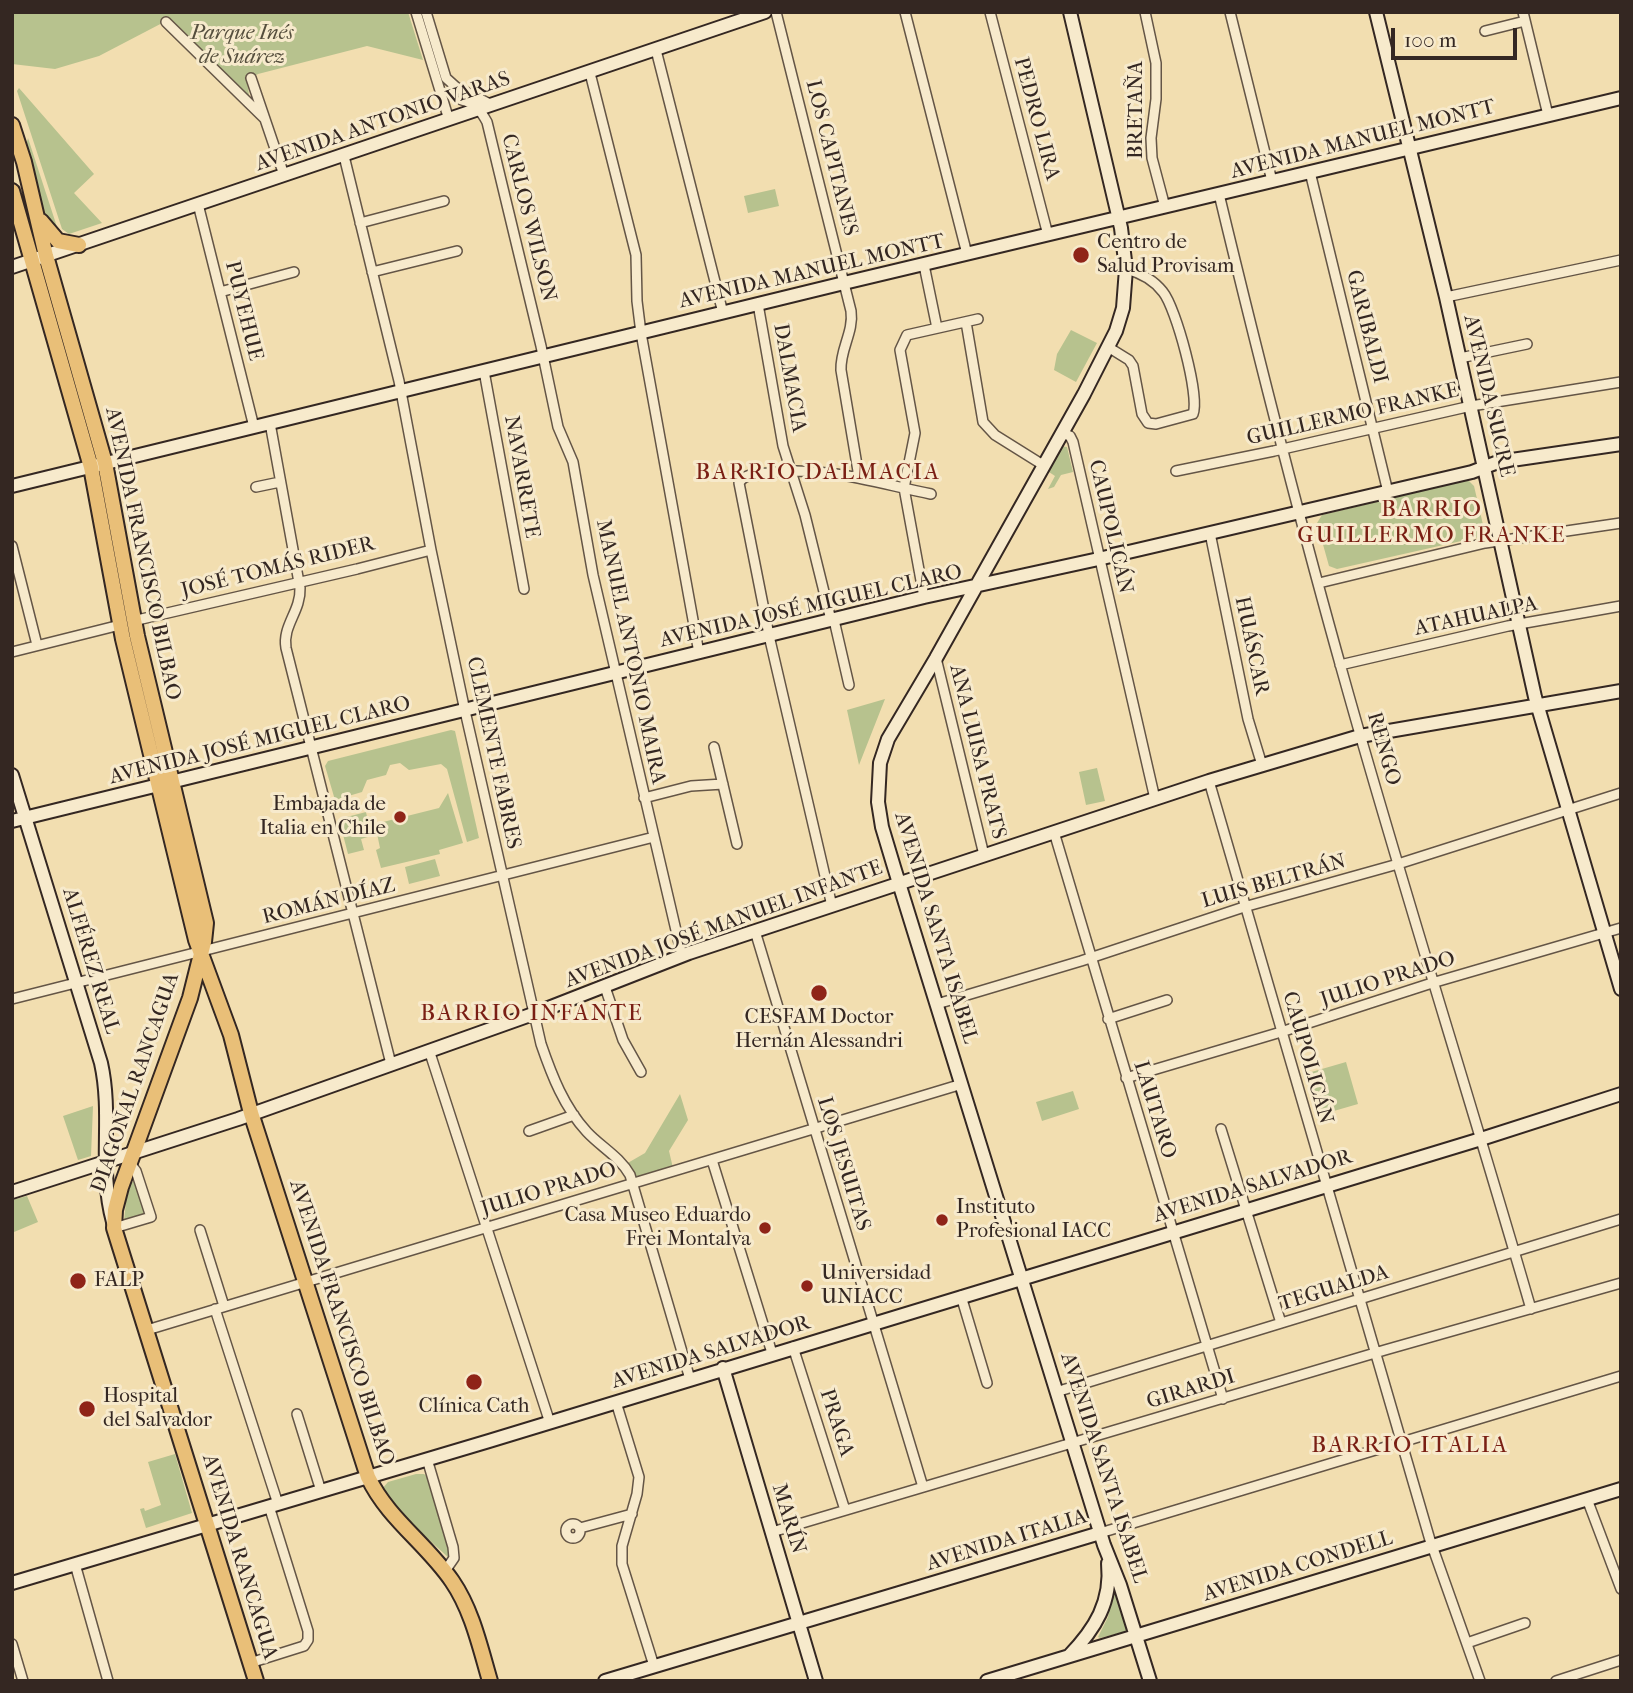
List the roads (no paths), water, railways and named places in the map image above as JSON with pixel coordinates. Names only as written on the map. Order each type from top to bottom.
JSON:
[{"type":"main road","name":"AVENIDA ANTONIO VARAS","points":[[12,267],[765,12]]},
{"type":"main road","name":"AVENIDA SANTA ISABEL","points":[[1070,12],[1119,218],[1126,269],[1121,318],[995,555],[893,728],[880,764],[877,789],[879,814],[899,883],[1107,1556],[1121,1584],[1150,1681]]},
{"type":"main road","name":"AVENIDA SUCRE","points":[[1376,12],[1446,297],[1537,704],[1621,989]]},
{"type":"main road","name":"AVENIDA MANUEL MONTT","points":[[12,486],[844,283],[1621,98]]},
{"type":"main road","name":"AVENIDA FRANCISCO BILBAO","points":[[12,125],[36,214],[39,258]]},
{"type":"main road","name":"AVENIDA FRANCISCO BILBAO","points":[[12,191],[39,258],[98,465],[127,623],[165,785],[206,923],[200,953],[231,1035],[251,1113],[305,1282],[368,1477],[386,1507],[445,1571],[461,1595],[490,1681]]},
{"type":"main road","points":[[36,214],[56,239],[65,244],[79,245]]},
{"type":"main road","name":"AVENIDA JOSÉ MIGUEL CLARO","points":[[12,821],[924,597],[1299,513],[1498,462],[1621,444]]},
{"type":"main road","points":[[995,555],[998,571],[1012,579]]},
{"type":"main road","name":"AVENIDA JOSÉ MANUEL INFANTE","points":[[12,1192],[104,1162],[132,1158],[251,1113],[533,1014],[682,956],[1209,781],[1360,736],[1621,691]]},
{"type":"main road","name":"ALFÉREZ REAL","points":[[12,775],[101,1063],[106,1087],[104,1162]]},
{"type":"main road","name":"DIAGONAL RANCAGUA","points":[[114,1228],[117,1199],[190,998],[200,953]]},
{"type":"main road","name":"AVENIDA SALVADOR","points":[[12,1583],[550,1423],[1621,1094]]},
{"type":"main road","name":"AVENIDA RANCAGUA","points":[[104,1162],[107,1198],[114,1228],[256,1681]]},
{"type":"main road","name":"MARÍN","points":[[723,1368],[816,1681]]},
{"type":"main road","name":"AVENIDA CONDELL","points":[[987,1681],[1009,1678],[1137,1636],[1621,1489]]},
{"type":"main road","name":"AVENIDA ITALIA","points":[[605,1681],[1100,1533]]},
{"type":"main road","points":[[1069,1657],[1090,1634],[1100,1616],[1109,1581],[1107,1556]]},
{"type":"street","points":[[416,12],[449,120]]},
{"type":"street","points":[[426,12],[449,82],[463,96],[486,107]]},
{"type":"street","name":"LOS CAPITANES","points":[[776,12],[852,323],[842,356],[841,370],[859,477]]},
{"type":"street","points":[[905,12],[967,254]]},
{"type":"street","name":"PEDRO LIRA","points":[[990,12],[1048,235]]},
{"type":"street","name":"BRETAÑA","points":[[1145,12],[1156,63],[1152,158],[1166,207]]},
{"type":"street","points":[[1230,12],[1272,181]]},
{"type":"street","points":[[1485,31],[1524,17],[1548,115]]},
{"type":"street","points":[[166,22],[264,118]]},
{"type":"street","points":[[656,50],[723,313]]},
{"type":"street","points":[[590,73],[636,254],[636,301],[641,333],[699,653]]},
{"type":"street","points":[[251,78],[284,175]]},
{"type":"street","points":[[442,99],[453,103],[463,96]]},
{"type":"street","name":"CARLOS WILSON","points":[[486,107],[487,122],[544,356]]},
{"type":"street","name":"CLEMENTE FABRES","points":[[344,156],[401,391],[465,711],[533,1014],[549,1069],[574,1115],[587,1132],[623,1165],[633,1183]]},
{"type":"street","name":"GARIBALDI","points":[[1310,172],[1388,492]]},
{"type":"street","name":"RENGO","points":[[1219,194],[1281,449],[1340,666],[1432,983],[1531,1308]]},
{"type":"street","points":[[360,223],[444,201]]},
{"type":"street","name":"PUYEHUE","points":[[198,204],[254,427]]},
{"type":"street","points":[[372,272],[457,251]]},
{"type":"street","points":[[1446,297],[1621,260]]},
{"type":"street","points":[[924,265],[937,328]]},
{"type":"street","points":[[1108,346],[1129,360],[1133,366],[1142,414],[1148,423],[1156,424],[1193,414],[1195,399],[1178,320],[1168,299],[1156,284],[1140,272],[1126,269]]},
{"type":"street","points":[[220,292],[294,272]]},
{"type":"street","name":"DALMACIA","points":[[758,304],[780,429],[803,506],[849,685]]},
{"type":"street","points":[[924,597],[904,488],[915,433],[900,350],[907,335],[978,319]]},
{"type":"street","points":[[966,322],[983,422],[995,435],[1043,465]]},
{"type":"street","points":[[1460,358],[1527,344]]},
{"type":"street","name":"MANUEL ANTONIO MAIRA","points":[[544,356],[558,427],[573,462],[615,674],[682,956]]},
{"type":"street","name":"NAVARRETE","points":[[484,371],[524,589]]},
{"type":"street","name":"GUILLERMO FRANKE","points":[[1177,471],[1471,406],[1621,382]]},
{"type":"street","points":[[270,423],[299,582],[299,604],[286,631],[285,642],[391,1064]]},
{"type":"street","name":"CAUPOLICÁN","points":[[1062,433],[1070,436],[1073,442],[1155,799]]},
{"type":"street","points":[[831,906],[769,636],[739,483],[748,475],[816,470],[931,494]]},
{"type":"street","points":[[256,487],[281,482]]},
{"type":"street","points":[[1319,583],[1471,546],[1621,523]]},
{"type":"street","name":"HUÁSCAR","points":[[1210,533],[1248,719],[1262,765]]},
{"type":"street","points":[[12,546],[37,646]]},
{"type":"street","name":"JOSÉ TOMÁS RIDER","points":[[12,652],[431,550]]},
{"type":"street","name":"ATAHUALPA","points":[[1340,666],[1519,624],[1621,606]]},
{"type":"street","name":"ANA LUISA PRATS","points":[[936,658],[984,855]]},
{"type":"street","points":[[714,747],[737,844]]},
{"type":"street","name":"CAUPOLICÁN","points":[[1209,781],[1432,1546],[1480,1681]]},
{"type":"street","points":[[645,798],[691,786],[723,784]]},
{"type":"street","name":"LUIS BELTRÁN","points":[[937,1004],[1090,958],[1244,906],[1398,864],[1621,793]]},
{"type":"street","name":"LAUTARO","points":[[1054,832],[1223,1398]]},
{"type":"street","name":"ROMÁN DÍAZ","points":[[12,999],[654,837]]},
{"type":"street","name":"JULIO PRADO","points":[[1126,1078],[1432,983],[1621,928]]},
{"type":"street","name":"LOS JESUITAS","points":[[755,932],[923,1487]]},
{"type":"street","points":[[604,987],[623,1040],[641,1072]]},
{"type":"street","points":[[1108,1018],[1167,1000]]},
{"type":"street","points":[[429,1050],[550,1423]]},
{"type":"street","name":"JULIO PRADO","points":[[147,1330],[962,1084]]},
{"type":"street","points":[[529,1131],[574,1115]]},
{"type":"street","points":[[1221,1129],[1281,1323]]},
{"type":"street","points":[[114,1228],[151,1217],[132,1158]]},
{"type":"street","points":[[712,1160],[772,1353]]},
{"type":"street","points":[[633,1183],[690,1379]]},
{"type":"street","name":"TEGUALDA","points":[[1056,1392],[1621,1219]]},
{"type":"street","points":[[200,1230],[308,1631],[308,1640],[304,1646],[250,1663]]},
{"type":"street","name":"GIRARDI","points":[[772,1532],[1375,1352],[1621,1283]]},
{"type":"street","points":[[961,1296],[987,1383]]},
{"type":"street","name":"PRAGA","points":[[793,1347],[845,1510]]},
{"type":"street","name":"AVENIDA ITALIA","points":[[1100,1533],[1621,1376]]},
{"type":"street","points":[[616,1402],[639,1477],[622,1546],[622,1564],[654,1665]]},
{"type":"street","points":[[297,1414],[321,1491]]},
{"type":"street","points":[[427,1460],[454,1553],[454,1558],[445,1571]]},
{"type":"street","points":[[1587,1499],[1621,1589]]},
{"type":"street","points":[[580,1528],[632,1514]]},
{"type":"street","points":[[75,1564],[108,1681]]},
{"type":"street","points":[[1467,1643],[1525,1623]]},
{"type":"street","points":[[12,1644],[23,1681]]},
{"type":"street","points":[[1556,1681],[1621,1660]]},
{"type":"place","name":"Centro de Salud Provisam","points":[[1081,255]]},
{"type":"place","name":"Embajada de Italia en Chile","points":[[400,817]]},
{"type":"place","name":"CESFAM Doctor Hernán Alessandri","points":[[819,993]]},
{"type":"place","name":"Instituto Profesional IACC","points":[[942,1220]]},
{"type":"place","name":"Casa Museo Eduardo Frei Montalva","points":[[765,1228]]},
{"type":"place","name":"FALP","points":[[78,1281]]},
{"type":"place","name":"Universidad UNIACC","points":[[807,1286]]},
{"type":"place","name":"Clínica Cath","points":[[474,1382]]},
{"type":"place","name":"Hospital del Salvador","points":[[87,1409]]},
{"type":"district","name":"BARRIO DALMACIA","points":[[818,473]]},
{"type":"district","name":"BARRIO GUILLERMO FRANKE","points":[[1432,523]]},
{"type":"district","name":"BARRIO INFANTE","points":[[532,1014]]},
{"type":"district","name":"BARRIO ITALIA","points":[[1410,1446]]},
{"type":"park label","name":"Parque Inés de Suárez","points":[[242,46]]}]
